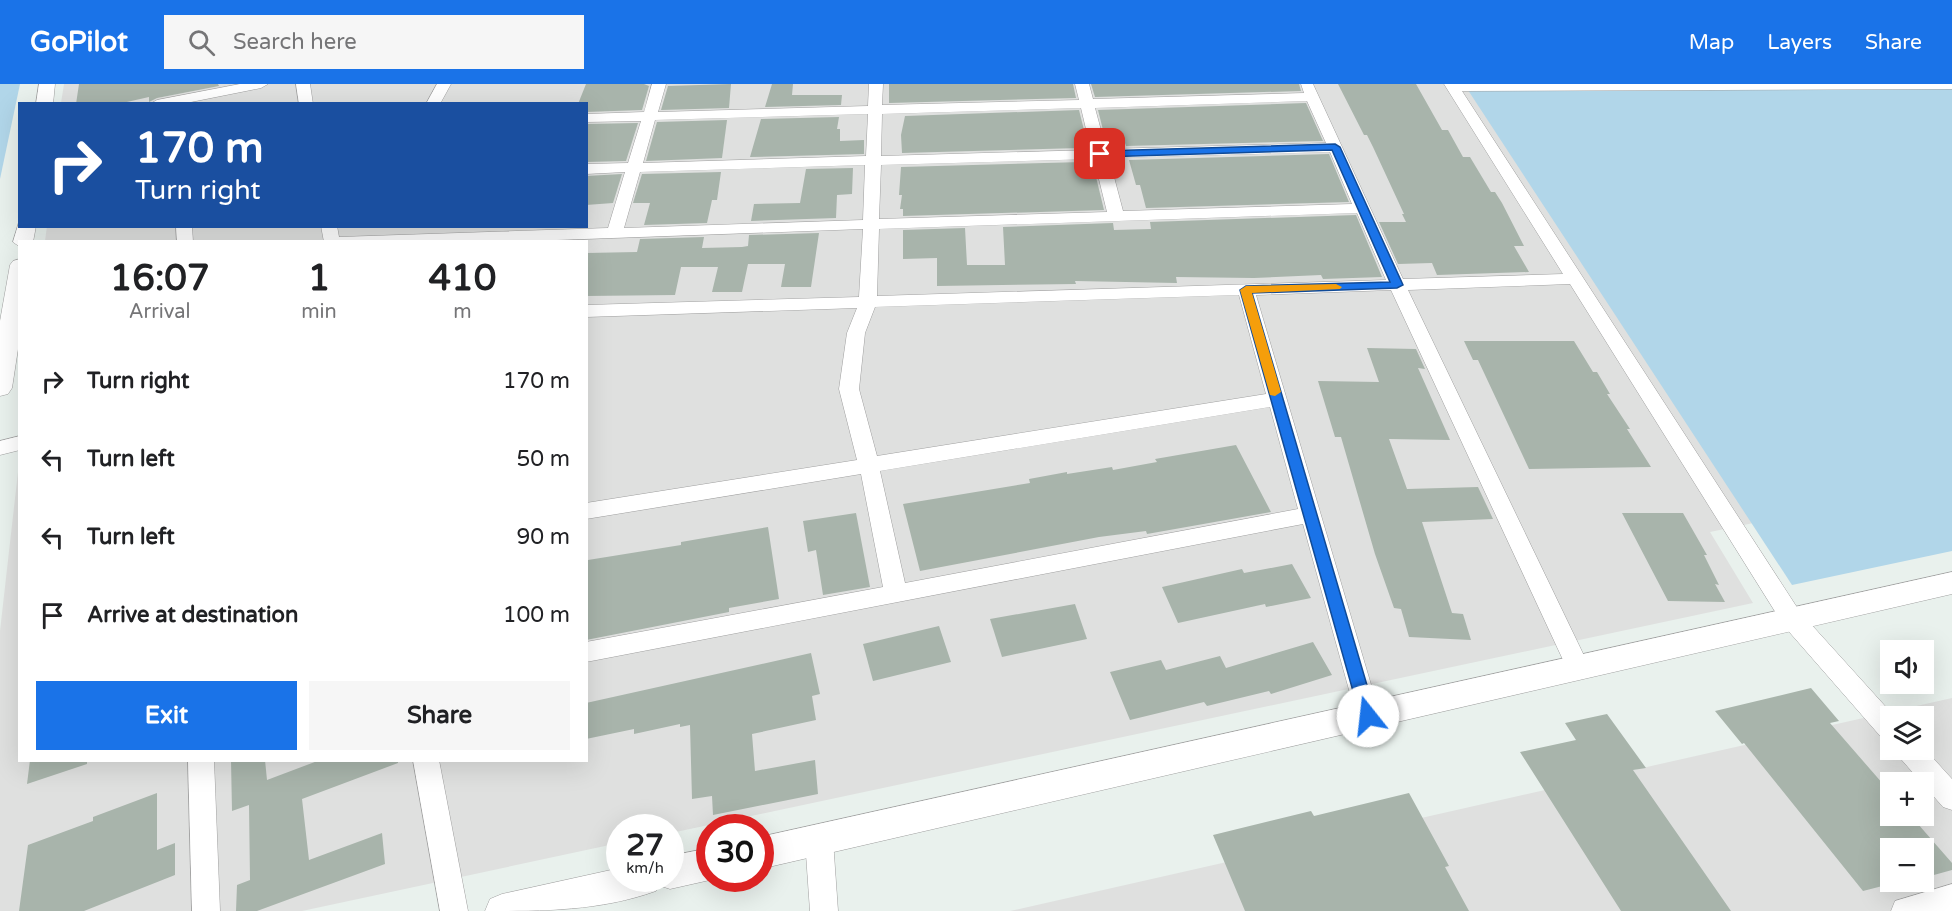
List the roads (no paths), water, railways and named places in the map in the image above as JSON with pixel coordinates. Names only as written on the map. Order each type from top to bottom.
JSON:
[{"type":"street","points":[[44,102],[47,84]]},
{"type":"street","points":[[180,84],[181,101],[261,84]]},
{"type":"street","points":[[303,84],[306,102]]},
{"type":"street","points":[[434,102],[444,84]]},
{"type":"street","points":[[615,232],[658,84]]},
{"type":"street","points":[[876,84],[868,302],[856,333],[849,389],[869,465],[896,594]]},
{"type":"street","points":[[1082,84],[1116,216]]},
{"type":"street","points":[[1452,86],[1952,85]]},
{"type":"street","points":[[1452,86],[1792,619],[1880,718]]},
{"type":"street","points":[[588,118],[1087,104],[1310,91],[1397,285],[1578,668]]},
{"type":"street","points":[[588,169],[1335,147]]},
{"type":"street","points":[[385,240],[1362,208]]},
{"type":"street","points":[[0,388],[18,277]]},
{"type":"street","points":[[588,311],[1575,279]]},
{"type":"street","points":[[1246,290],[1368,716]]},
{"type":"street","points":[[588,511],[1277,399]]},
{"type":"street","points":[[0,448],[18,444]]},
{"type":"street","points":[[588,652],[1310,515]]},
{"type":"street","points":[[774,850],[1952,583]]},
{"type":"street","points":[[1918,760],[1952,798]]},
{"type":"street","points":[[201,762],[206,911]]},
{"type":"street","points":[[426,762],[454,911]]},
{"type":"street","points":[[819,840],[824,911]]},
{"type":"street","points":[[502,911],[606,888]]},
{"type":"street","points":[[1905,911],[1952,898]]}]
